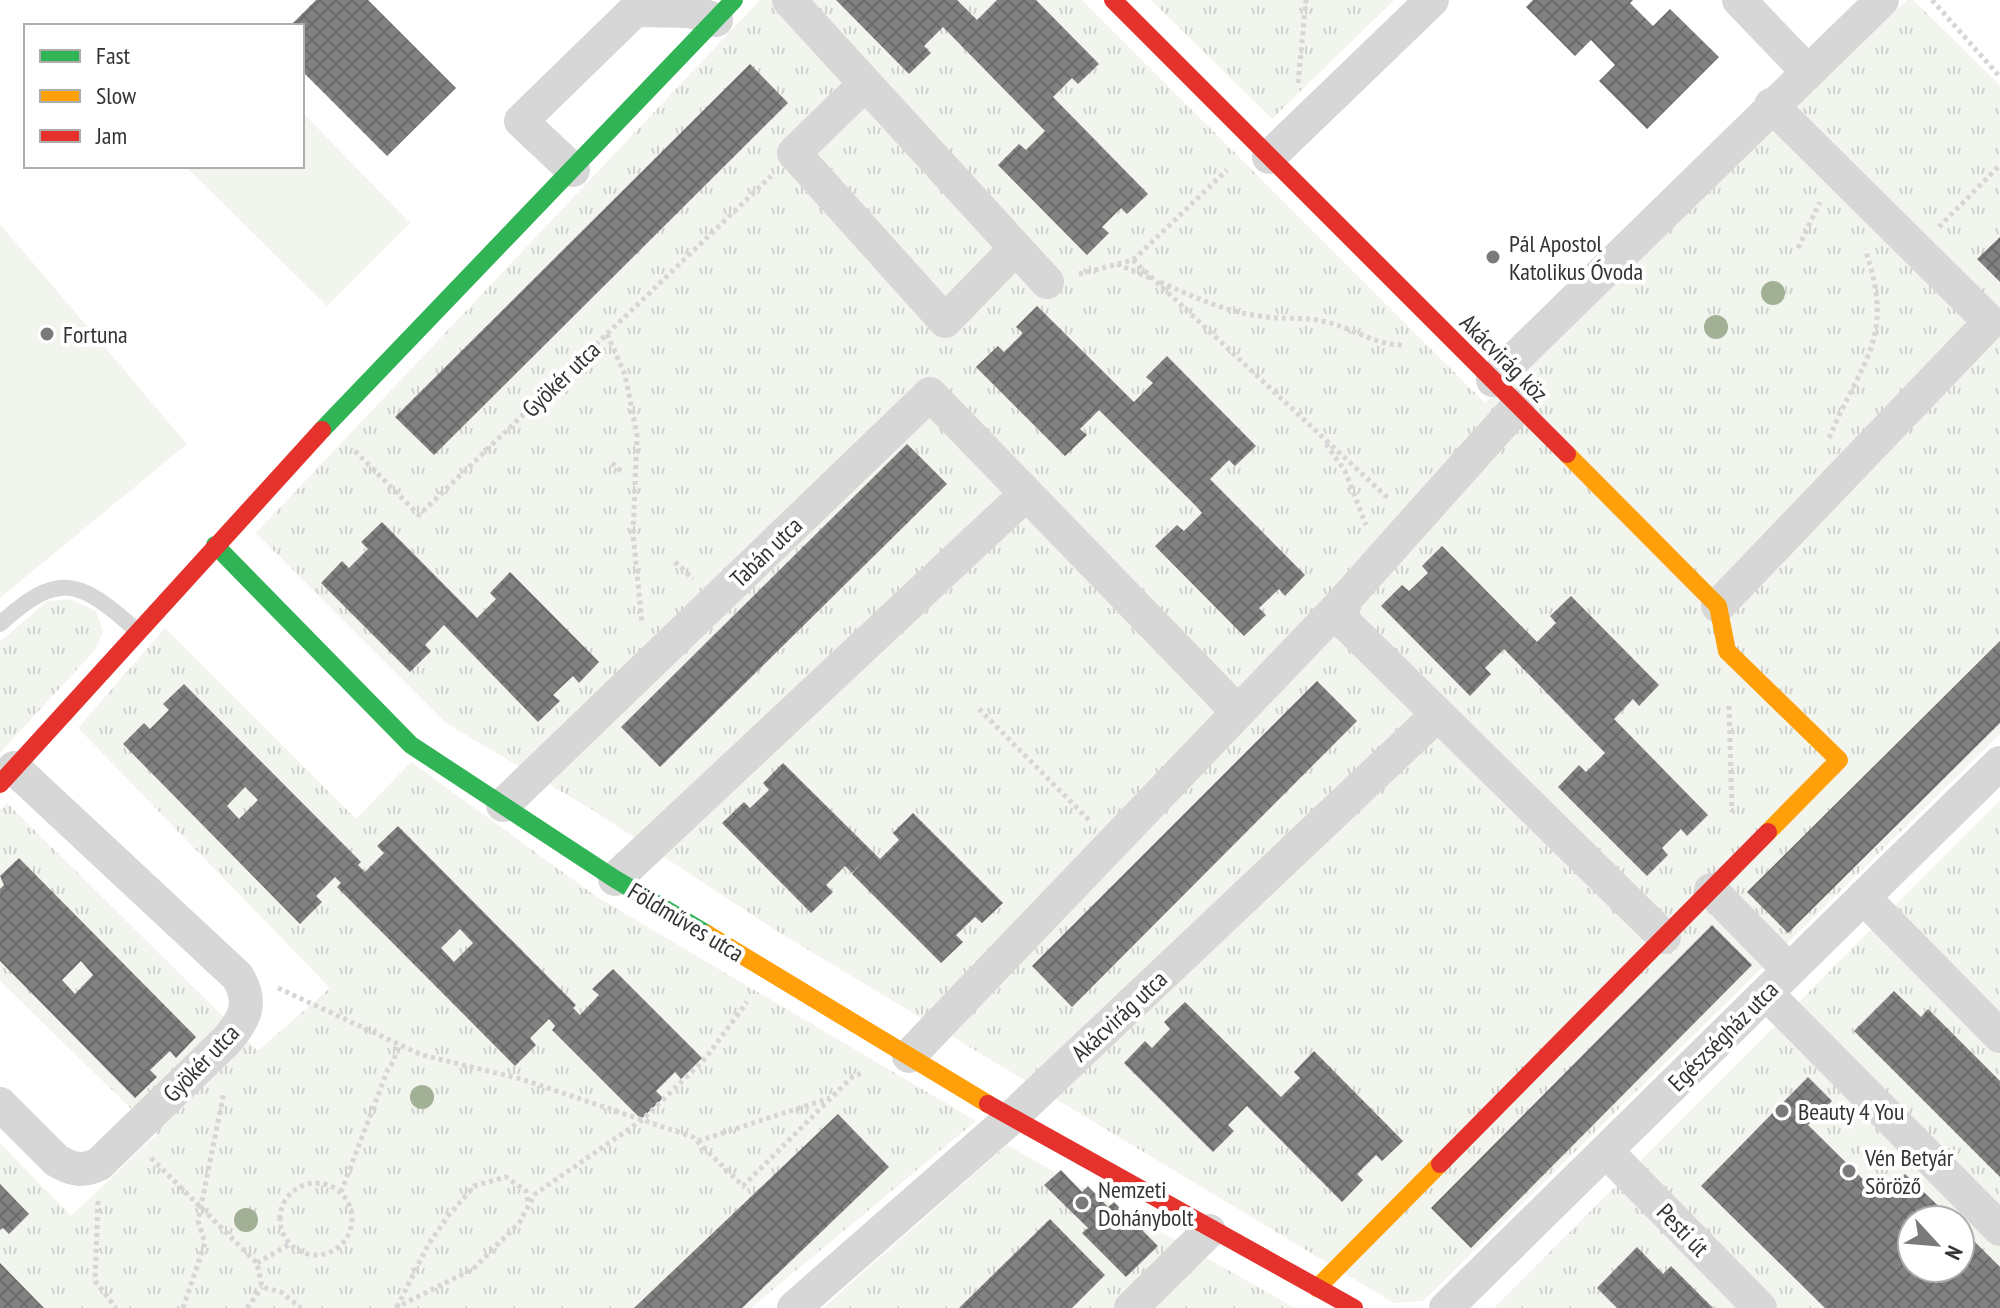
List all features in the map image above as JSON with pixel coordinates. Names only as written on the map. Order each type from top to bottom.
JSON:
[{"type":"street","points":[[789,0],[1014,250],[1047,282]]},
{"type":"street","name":"Akácvirág köz","points":[[1113,0],[1718,606]]},
{"type":"street","points":[[1262,150],[1294,134],[1432,0]]},
{"type":"street","points":[[1739,0],[1808,72]]},
{"type":"street","points":[[1493,380],[1771,105],[1882,0]]},
{"type":"street","points":[[573,170],[521,121],[635,10],[725,10]]},
{"type":"street","name":"Gyökér utca","points":[[99,1164],[241,1025],[248,1003],[245,988],[237,976],[7,776],[328,424],[725,10]]},
{"type":"street","points":[[864,85],[794,153],[945,321],[1014,250]]},
{"type":"street","points":[[1317,1288],[1839,760],[1727,651],[1718,606],[1990,322],[1771,105]]},
{"type":"street","name":"Tabán utca","points":[[503,805],[930,394],[1237,711]]},
{"type":"street","points":[[909,1056],[1334,612],[1518,406]]},
{"type":"street","points":[[615,879],[1025,495]]},
{"type":"street","name":"Földműves utca","points":[[215,545],[411,745],[615,879],[1011,1118],[1209,1231],[1354,1308]]},
{"type":"street","points":[[1334,612],[1664,937]]},
{"type":"street","name":"Akácvirág utca","points":[[794,1308],[1011,1118],[1437,715]]},
{"type":"street","name":"Egészségház utca","points":[[1446,1308],[2000,763]]},
{"type":"street","points":[[1711,890],[1778,981],[2000,1229]]},
{"type":"street","points":[[1863,897],[2000,1036]]},
{"type":"street","points":[[0,1104],[66,1166],[88,1169],[99,1164]]},
{"type":"street","name":"Pesti út","points":[[1607,1152],[1760,1308]]},
{"type":"street","points":[[1131,1308],[1209,1231]]},
{"type":"lane","points":[[0,624],[30,597],[62,586],[98,596],[137,630]]},
{"type":"path","points":[[1294,134],[1306,0]]},
{"type":"path","points":[[1932,0],[2000,77]]},
{"type":"path","points":[[1047,282],[1133,260],[1262,150]]},
{"type":"path","name":"Gyökér utca","points":[[328,424],[419,515],[794,153]]},
{"type":"path","points":[[1916,250],[2000,165]]},
{"type":"path","points":[[1825,449],[1878,330],[1879,299],[1862,240]]},
{"type":"path","points":[[1133,260],[1385,496]]},
{"type":"path","points":[[1117,264],[1228,311],[1318,320],[1387,345],[1459,346]]},
{"type":"path","points":[[607,334],[625,375],[637,435],[633,534],[646,668]]},
{"type":"path","points":[[1319,434],[1345,471],[1365,521],[1372,569]]},
{"type":"path","points":[[612,463],[624,474]]},
{"type":"path","points":[[675,562],[700,585]]},
{"type":"path","points":[[1727,651],[1732,812]]},
{"type":"path","points":[[979,709],[1111,842]]},
{"type":"path","points":[[396,1307],[473,1269],[519,1223],[528,1202],[642,1120],[722,1039],[768,971]]},
{"type":"path","points":[[322,1008],[397,1045],[521,1079],[698,1141],[743,1186],[853,1076],[909,1056]]},
{"type":"path","points":[[341,1192],[388,1069],[394,1061],[397,1045]]},
{"type":"path","points":[[183,1308],[205,1243],[198,1221],[224,1090]]},
{"type":"path","points":[[698,1141],[832,1098]]},
{"type":"path","points":[[154,1161],[201,1211],[257,1263],[262,1287],[247,1308]]},
{"type":"path","points":[[99,1164],[93,1265],[95,1281],[116,1308]]},
{"type":"path","points":[[396,1307],[428,1245],[474,1186],[506,1177],[526,1191],[528,1202]]},
{"type":"path","points":[[314,1182],[327,1184],[341,1192],[352,1216],[350,1231],[342,1244],[330,1253],[316,1256],[301,1253],[290,1244],[279,1219],[289,1193],[314,1182]]},
{"type":"path","points":[[257,1263],[290,1244]]},
{"type":"path","points":[[262,1287],[281,1292],[301,1308]]},
{"type":"green space","points":[[760,0],[1082,0],[1485,403],[1907,0],[1913,0],[2000,85],[2000,734],[1423,1301],[1394,1303],[777,931],[591,809],[446,723],[256,533]]},
{"type":"green space","points":[[1151,0],[1394,0],[1272,119]]},
{"type":"green space","points":[[304,114],[410,223],[327,306],[187,168],[304,168]]},
{"type":"green space","name":"Fortuna","points":[[0,224],[187,444],[0,598]]},
{"type":"green space","points":[[70,599],[96,611],[103,632],[95,650],[0,753],[0,642],[47,601]]},
{"type":"green space","points":[[165,628],[356,819],[411,762],[597,897],[976,1121],[751,1308],[0,1308],[0,1143],[71,1216],[157,1134],[0,981],[0,810],[7,803],[258,1051],[330,988],[78,728]]},
{"type":"green space","points":[[2000,800],[2000,1308],[1494,1308]]},
{"type":"green space","points":[[1007,1145],[1295,1308],[823,1308]]},
{"type":"building","points":[[316,0],[368,0],[456,88],[387,156],[304,73],[304,24],[292,24]]},
{"type":"building","points":[[836,0],[957,0],[977,20],[997,0],[1036,0],[1099,64],[1078,84],[1072,78],[1053,97],[1148,194],[1127,214],[1121,208],[1102,227],[1109,233],[1087,255],[998,165],[1019,144],[1026,150],[1045,131],[943,27],[924,46],[931,53],[909,74]]},
{"type":"building","points":[[1533,0],[1633,0],[1630,3],[1653,26],[1670,9],[1719,57],[1647,129],[1599,81],[1615,65],[1591,40],[1575,56],[1526,7]]},
{"type":"building","points":[[750,64],[788,103],[434,455],[395,417]]},
{"type":"building","points":[[2000,237],[2000,282],[1977,259]]},
{"type":"building","points":[[1037,306],[1134,402],[1153,383],[1146,377],[1167,356],[1256,446],[1235,466],[1229,460],[1210,479],[1305,575],[1285,596],[1279,589],[1259,608],[1266,615],[1244,636],[1155,546],[1177,525],[1184,531],[1202,513],[1196,506],[1099,410],[1080,429],[1087,435],[1065,456],[976,367],[998,346],[1004,352],[1023,333],[1016,327]]},
{"type":"building","points":[[907,444],[947,484],[660,767],[621,727]]},
{"type":"building","points":[[382,522],[477,618],[496,599],[490,593],[510,572],[599,662],[579,683],[573,676],[553,695],[560,701],[538,722],[444,625],[425,645],[431,651],[410,672],[321,583],[342,561],[349,568],[368,549],[361,542]]},
{"type":"building","points":[[1442,546],[1537,642],[1556,623],[1550,616],[1571,596],[1659,685],[1639,706],[1633,699],[1614,719],[1708,815],[1687,836],[1681,829],[1662,848],[1668,855],[1647,876],[1558,787],[1579,765],[1586,772],[1605,753],[1504,649],[1485,668],[1491,674],[1470,696],[1381,606],[1402,585],[1409,591],[1428,573],[1422,566]]},
{"type":"building","points":[[2000,641],[2000,723],[1788,933],[1747,892]]},
{"type":"building","points":[[1317,681],[1357,721],[1072,1007],[1032,966]]},
{"type":"building","points":[[184,684],[361,862],[358,865],[365,872],[384,853],[377,846],[398,826],[576,1005],[573,1008],[580,1015],[599,995],[592,989],[613,969],[702,1058],[681,1079],[675,1072],[656,1091],[663,1098],[641,1119],[552,1030],[555,1026],[549,1019],[530,1038],[536,1045],[515,1066],[337,887],[341,883],[335,877],[316,896],[322,902],[300,924],[123,744],[144,723],[150,729],[169,710],[163,704]],"holes":[[[245,787],[258,800],[239,819],[227,806]],[[460,929],[473,943],[454,962],[441,948]]]},
{"type":"building","points":[[783,763],[880,859],[899,840],[893,833],[913,813],[1003,903],[982,923],[975,917],[956,935],[963,942],[941,963],[852,874],[863,861],[852,873],[845,866],[826,885],[833,892],[811,913],[722,823],[744,802],[750,808],[769,790],[763,783]]},
{"type":"building","points":[[19,858],[196,1037],[176,1058],[170,1051],[150,1070],[157,1077],[135,1098],[0,961],[0,889],[4,885],[0,876]],"holes":[[[81,961],[93,975],[75,994],[62,980]]]},
{"type":"building","points":[[1712,925],[1752,965],[1471,1248],[1431,1208]]},
{"type":"building","points":[[1894,991],[1921,1017],[1928,1009],[2000,1081],[2000,1177],[1854,1031]]},
{"type":"building","points":[[1185,1002],[1281,1097],[1300,1078],[1294,1072],[1314,1051],[1403,1141],[1382,1161],[1376,1155],[1357,1174],[1363,1180],[1342,1202],[1247,1106],[1228,1125],[1234,1131],[1213,1152],[1124,1063],[1145,1041],[1152,1048],[1170,1029],[1164,1022]]},
{"type":"building","points":[[1808,1077],[1832,1101],[1808,1125],[1882,1198],[1905,1174],[1936,1204],[1896,1204],[1896,1284],[1976,1284],[1976,1243],[2000,1267],[2000,1308],[1825,1308],[1701,1186]]},
{"type":"building","points":[[838,1114],[889,1167],[742,1308],[634,1308]]},
{"type":"building","points":[[1061,1170],[1082,1192],[1088,1186],[1108,1207],[1114,1202],[1158,1246],[1126,1277],[1082,1233],[1088,1228],[1044,1185]]},
{"type":"building","points":[[0,1184],[29,1214],[9,1234],[3,1228],[0,1230]]},
{"type":"building","points":[[1050,1219],[1105,1275],[1072,1308],[959,1308]]},
{"type":"building","points":[[1637,1247],[1663,1274],[1671,1266],[1713,1308],[1617,1308],[1597,1288]]},
{"type":"building","points":[[0,1263],[44,1308],[0,1308]]},
{"type":"traffic: fast","points":[[322,430],[734,0]]},
{"type":"traffic: fast","points":[[215,545],[411,745],[615,879],[707,934]]},
{"type":"traffic: slow","points":[[1567,454],[1718,606],[1727,651],[1839,760],[1768,832]]},
{"type":"traffic: slow","points":[[707,934],[988,1104]]},
{"type":"traffic: slow","points":[[1317,1288],[1440,1164]]},
{"type":"traffic: jam","points":[[1113,0],[1567,454]]},
{"type":"traffic: jam","points":[[0,784],[322,430]]},
{"type":"traffic: jam","points":[[1440,1164],[1768,832]]},
{"type":"traffic: jam","points":[[988,1104],[1354,1308]]},
{"type":"place","name":"Pál Apostol Katolikus Óvoda","points":[[1493,257]]},
{"type":"place","name":"Fortuna","points":[[47,334]]},
{"type":"place","name":"Beauty 4 You","points":[[1782,1111]]},
{"type":"place","name":"Vén Betyár Söröző","points":[[1849,1171]]},
{"type":"place","name":"Nemzeti Dohánybolt","points":[[1082,1203]]}]
